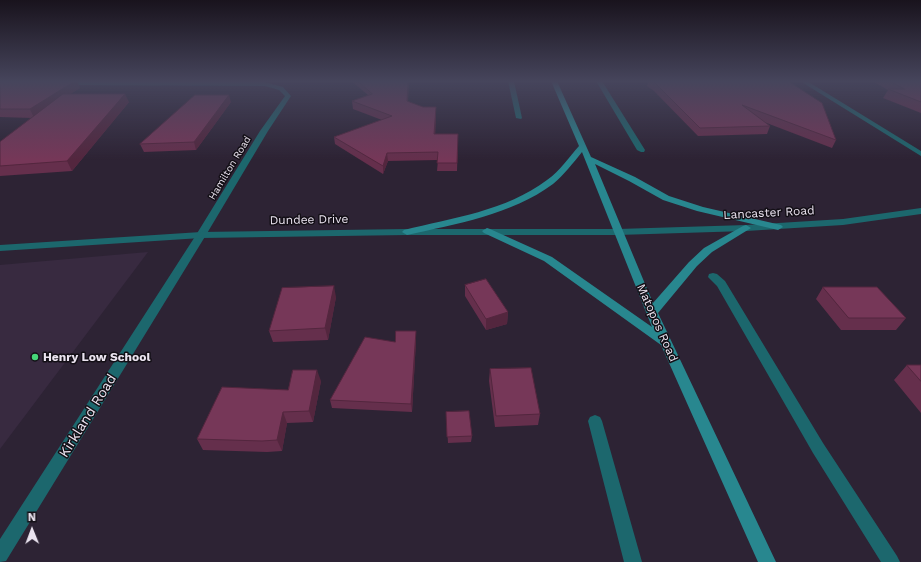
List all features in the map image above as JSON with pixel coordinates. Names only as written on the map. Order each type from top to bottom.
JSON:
[{"type":"main road","name":"Matopos Road","points":[[564,107],[583,146],[665,342],[767,562]]},
{"type":"main road","points":[[407,232],[461,219],[504,206],[537,190],[561,173],[583,146]]},
{"type":"main road","points":[[588,158],[623,174],[666,198],[700,209],[778,227]]},
{"type":"main road","points":[[652,312],[693,264],[708,250],[746,228]]},
{"type":"main road","points":[[486,231],[548,259],[665,342]]},
{"type":"street","name":"Hamilton Road","points":[[201,235],[264,131],[280,107]]},
{"type":"street","points":[[517,107],[519,118]]},
{"type":"street","points":[[615,107],[641,150]]},
{"type":"street","points":[[845,107],[921,154]]},
{"type":"street","name":"Lancaster Road","points":[[618,232],[778,227],[843,222],[921,211]]},
{"type":"street","name":"Dundee Drive","points":[[0,248],[201,235],[486,231],[618,232]]},
{"type":"street","name":"Kirkland Road","points":[[0,555],[201,235]]},
{"type":"street","points":[[713,277],[721,284],[818,448],[891,562]]},
{"type":"street","points":[[595,421],[633,562]]},
{"type":"shaded area","name":"Henry Low School","points":[[148,252],[0,449],[0,265]]},
{"type":"building","points":[[0,107],[33,107],[30,109],[0,109]]},
{"type":"building","points":[[46,107],[114,107],[67,161],[0,166],[0,142]]},
{"type":"building","points":[[181,107],[220,107],[194,142],[140,144]]},
{"type":"building","points":[[369,107],[436,107],[434,134],[458,134],[457,163],[437,163],[438,152],[387,153],[383,166],[334,137],[392,116]]},
{"type":"building","points":[[679,107],[745,107],[770,126],[700,128]]},
{"type":"building","points":[[748,107],[824,107],[836,140]]},
{"type":"building","points":[[486,279],[508,312],[486,319],[465,285]]},
{"type":"building","points":[[334,286],[325,328],[269,331],[282,288]]},
{"type":"building","points":[[823,287],[877,287],[906,318],[849,318]]},
{"type":"building","points":[[396,331],[416,331],[411,404],[330,400],[365,337],[395,342]]},
{"type":"building","points":[[907,365],[921,365],[921,381]]},
{"type":"building","points":[[531,368],[540,414],[496,416],[490,369]]},
{"type":"building","points":[[293,370],[317,370],[309,411],[283,412],[277,440],[197,439],[222,387],[288,390]]},
{"type":"building","points":[[469,411],[472,436],[447,437],[446,412]]},
{"type":"place","name":"Henry Low School","points":[[35,357]]}]
